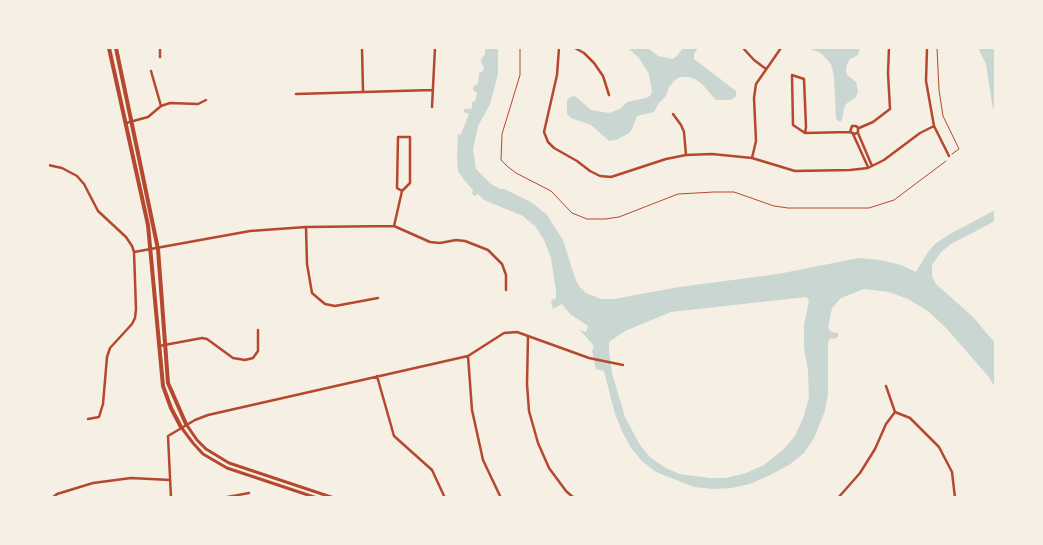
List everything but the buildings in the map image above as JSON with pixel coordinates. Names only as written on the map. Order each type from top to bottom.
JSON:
[{"type":"main road","points":[[109,48],[148,225],[163,386],[171,408],[181,427]]},
{"type":"main road","points":[[116,48],[158,249],[168,383],[186,424]]},
{"type":"street","points":[[160,48],[160,57]]},
{"type":"street","points":[[362,48],[363,91]]},
{"type":"street","points":[[432,107],[435,48]]},
{"type":"street","points":[[559,48],[557,75],[544,132],[548,142],[554,148],[577,160],[590,171],[600,176],[611,177],[666,159],[686,155],[712,154],[752,158],[795,171],[868,168],[884,160],[920,133],[934,126]]},
{"type":"street","points":[[575,48],[584,53],[594,63],[603,76],[609,95]]},
{"type":"street","points":[[743,48],[766,69]]},
{"type":"street","points":[[752,158],[756,141],[754,98],[756,84],[781,48]]},
{"type":"street","points":[[850,132],[852,126],[858,128],[873,122],[890,109],[888,48]]},
{"type":"street","points":[[927,48],[926,81],[934,126],[949,156]]},
{"type":"street","points":[[151,71],[161,106]]},
{"type":"street","points":[[805,133],[804,79],[792,75],[793,125],[805,133],[858,133]]},
{"type":"street","points":[[296,94],[432,90]]},
{"type":"street","points":[[126,123],[148,117],[161,106],[170,103],[198,104],[206,100]]},
{"type":"street","points":[[672,114],[684,132],[686,155]]},
{"type":"street","points":[[858,128],[858,133],[872,166]]},
{"type":"street","points":[[854,134],[868,168]]},
{"type":"street","points":[[394,226],[402,191],[410,183],[410,136],[398,137],[397,188],[402,191]]},
{"type":"street","points":[[48,165],[62,168],[77,176],[84,184],[98,210],[126,237],[134,252],[135,318],[132,324],[110,348],[107,357],[103,404],[99,416],[88,419]]},
{"type":"street","points":[[134,252],[250,232],[306,227],[394,226],[430,242],[465,241],[488,250],[502,264],[506,276],[506,290]]},
{"type":"street","points":[[306,227],[307,264],[312,293],[325,304],[334,306],[378,298]]},
{"type":"street","points":[[160,346],[202,338],[207,339],[233,358],[245,360],[253,358],[258,351],[258,330]]},
{"type":"street","points":[[172,497],[168,436],[186,424],[208,415],[468,356],[504,333],[517,332],[589,358],[623,365]]},
{"type":"street","points":[[528,336],[527,384],[530,410],[538,443],[549,468],[566,491],[574,498]]},
{"type":"street","points":[[468,356],[472,410],[484,460],[501,498]]},
{"type":"street","points":[[377,376],[394,436],[432,470],[445,498]]},
{"type":"street","points":[[886,386],[895,412],[910,418],[939,447],[952,472],[955,498]]},
{"type":"street","points":[[838,498],[860,473],[875,448],[886,424],[895,412]]},
{"type":"street","points":[[186,424],[206,450],[229,462],[334,498]]},
{"type":"street","points":[[181,427],[203,454],[227,468],[318,498]]},
{"type":"street","points":[[52,498],[57,494],[93,483],[131,478],[170,480]]},
{"type":"street","points":[[222,498],[249,493]]},
{"type":"path","points":[[520,48],[520,75],[502,134],[500,151],[502,160],[516,173],[551,191],[572,213],[587,219],[605,219],[619,216],[678,194],[734,192],[774,206],[788,208],[869,208],[894,200],[945,163],[949,156],[959,149],[943,116],[939,90],[937,48]]},
{"type":"shaded area","points":[[485,48],[498,48],[498,74],[490,104],[478,126],[473,149],[476,169],[491,184],[531,202],[547,215],[563,240],[579,286],[586,293],[601,299],[614,299],[679,287],[778,274],[859,258],[901,265],[916,272],[935,244],[995,210],[995,221],[951,244],[941,252],[932,265],[932,276],[936,284],[973,317],[995,343],[995,387],[988,376],[947,329],[928,311],[908,299],[889,292],[864,289],[841,298],[832,308],[828,327],[831,332],[838,333],[838,337],[830,338],[828,343],[828,394],[825,411],[814,438],[804,453],[789,465],[770,475],[750,484],[732,488],[694,487],[656,472],[642,461],[631,448],[622,431],[615,414],[604,371],[596,369],[592,351],[594,346],[580,330],[586,332],[588,326],[570,314],[562,304],[553,309],[551,300],[556,298],[556,291],[551,258],[544,240],[536,227],[523,216],[484,200],[478,194],[474,196],[473,190],[458,171],[457,135],[461,134],[469,114],[464,112],[464,109],[471,109],[472,101],[475,102],[477,93],[473,90],[474,86],[478,84],[479,73],[483,71],[484,66],[481,60],[485,54]],"holes":[[[806,297],[809,300],[804,325],[804,348],[808,371],[809,397],[804,416],[795,436],[784,449],[764,465],[746,473],[726,478],[679,474],[664,467],[650,457],[640,445],[625,417],[612,373],[609,342],[625,331],[671,312]]]},
{"type":"shaded area","points":[[628,48],[648,48],[658,56],[673,59],[683,48],[698,48],[694,54],[694,59],[736,91],[736,96],[731,100],[716,100],[695,79],[680,77],[669,87],[666,96],[654,112],[637,116],[629,133],[616,140],[609,141],[591,125],[571,118],[567,114],[567,101],[570,97],[575,96],[591,110],[609,113],[620,109],[627,102],[650,96],[652,92],[649,74],[639,58]]},
{"type":"shaded area","points":[[808,48],[860,48],[858,55],[850,59],[846,69],[847,75],[856,82],[858,91],[856,97],[846,104],[840,122],[836,119],[834,76],[831,64],[821,53]]},
{"type":"shaded area","points":[[978,48],[994,48],[995,51],[995,113],[986,64]]}]
